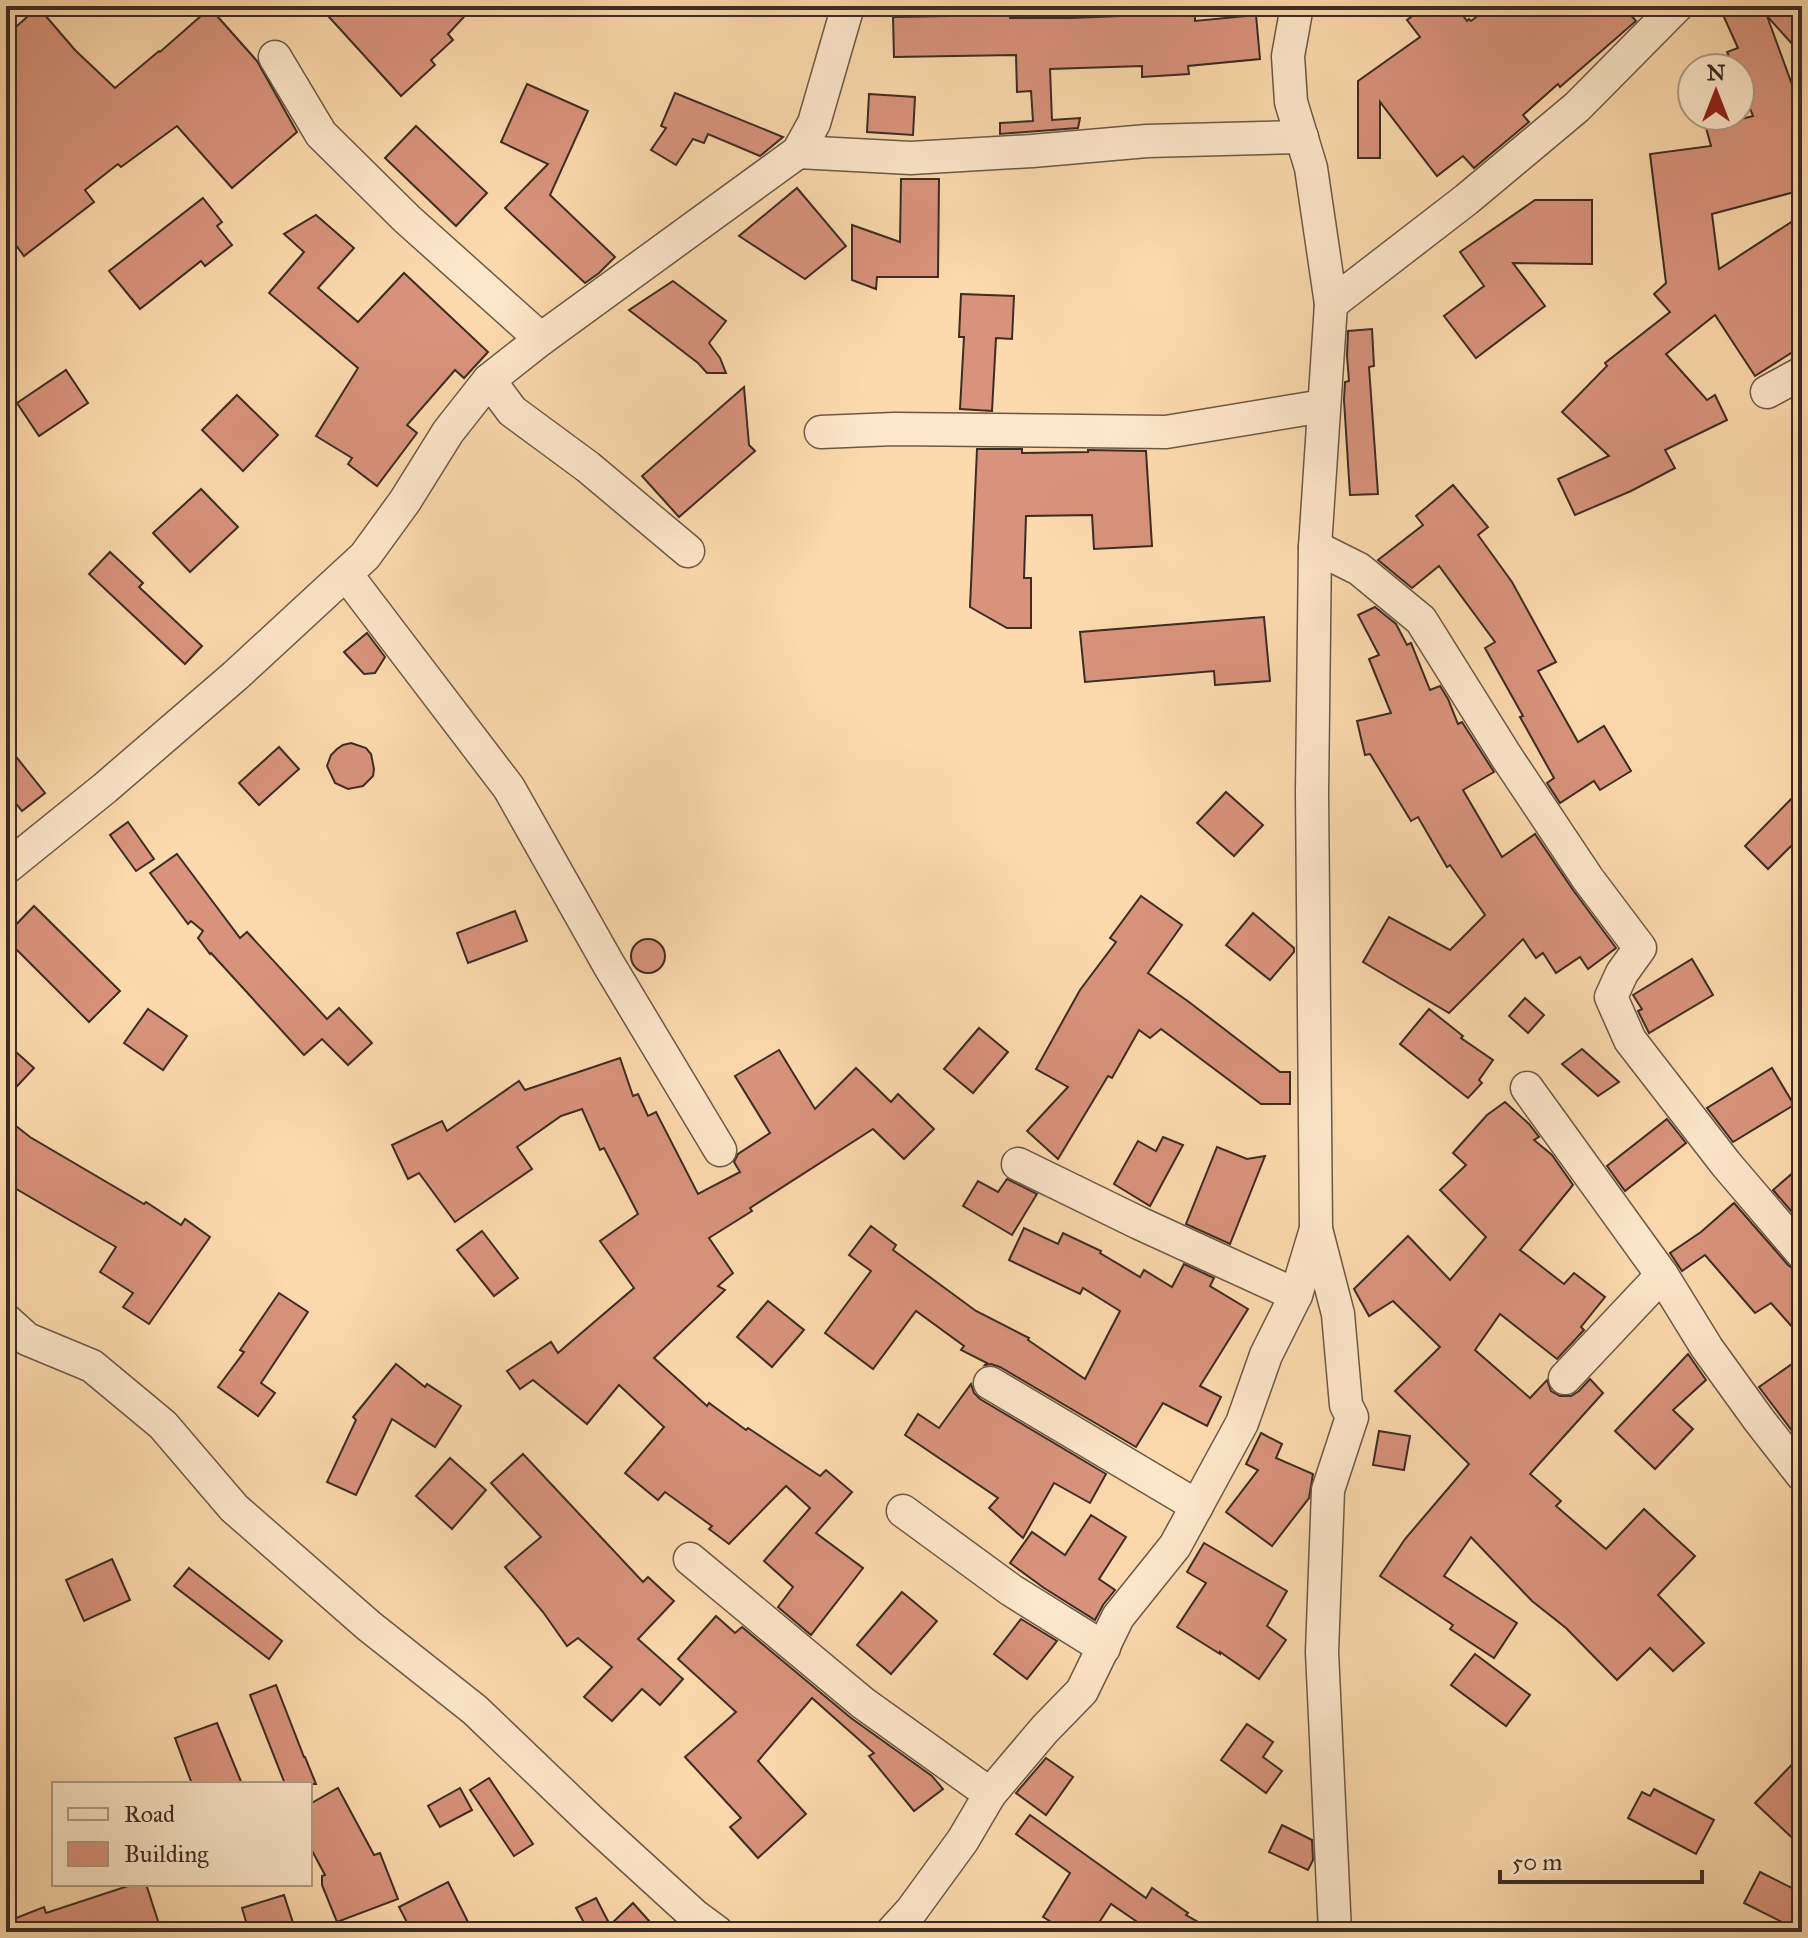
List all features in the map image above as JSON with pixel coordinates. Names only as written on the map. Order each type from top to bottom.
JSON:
[{"type":"street","points":[[6,868],[235,676],[365,556],[405,501],[448,432],[489,380],[798,152],[814,123],[848,6]]},
{"type":"street","points":[[1297,6],[1288,56],[1291,102],[1311,168],[1331,304],[1315,547],[1312,792],[1316,1229],[1338,1314],[1346,1405],[1352,1417],[1328,1490],[1322,1652],[1335,1932]]},
{"type":"street","points":[[1331,304],[1467,199],[1577,107],[1677,6]]},
{"type":"street","points":[[275,57],[321,134],[407,219],[541,339]]},
{"type":"street","points":[[798,152],[911,158],[1147,141],[1302,137]]},
{"type":"street","points":[[1767,392],[1802,373]]},
{"type":"street","points":[[489,380],[512,411],[588,467],[688,551]]},
{"type":"street","points":[[821,432],[894,429],[1166,432],[1323,406]]},
{"type":"street","points":[[1315,547],[1359,569],[1421,620],[1579,867],[1640,948],[1622,973],[1611,997],[1630,1040],[1726,1164],[1802,1253]]},
{"type":"street","points":[[346,574],[509,788],[609,965],[720,1150]]},
{"type":"street","points":[[1527,1088],[1662,1275],[1707,1348],[1802,1475]]},
{"type":"street","points":[[1018,1164],[1296,1295]]},
{"type":"street","points":[[892,1932],[963,1840],[990,1794],[1082,1691],[1118,1617],[1175,1546],[1242,1423],[1266,1355],[1296,1295],[1316,1229]]},
{"type":"street","points":[[1565,1378],[1662,1275]]},
{"type":"street","points":[[6,1320],[27,1339],[92,1366],[163,1425],[234,1508],[369,1626],[475,1710],[671,1894],[717,1932]]},
{"type":"street","points":[[990,1383],[1197,1506]]},
{"type":"street","points":[[903,1511],[1011,1590],[1104,1648]]},
{"type":"street","points":[[690,1559],[863,1703],[990,1794]]},
{"type":"building","points":[[319,6],[474,6],[448,34],[453,40],[431,60],[435,65],[401,96]]},
{"type":"building","points":[[1146,6],[1195,6],[1195,21],[1256,15],[1260,59],[1188,66],[1189,74],[1142,77],[1142,66],[1050,69],[1052,120],[1080,118],[1078,128],[1000,134],[1000,123],[1033,121],[1031,91],[1017,92],[1016,55],[894,57],[893,17],[1010,15],[1010,18],[1071,18],[1146,15]]},
{"type":"building","points":[[1426,6],[1456,6],[1467,21],[1471,21],[1491,6],[1623,6],[1636,21],[1523,115],[1529,122],[1474,168],[1463,156],[1437,176],[1380,102],[1380,158],[1358,158],[1358,81],[1420,37],[1407,20]]},
{"type":"building","points":[[1719,6],[1802,6],[1802,55],[1767,16],[1802,112],[1802,118],[1794,123],[1802,143],[1802,190],[1712,214],[1719,269],[1802,215],[1802,346],[1755,376],[1715,315],[1666,354],[1707,400],[1715,395],[1727,420],[1665,450],[1675,468],[1575,515],[1558,479],[1609,456],[1562,412],[1607,366],[1605,363],[1670,312],[1654,294],[1666,283],[1650,154],[1711,146],[1707,132],[1756,132],[1756,52],[1727,52],[1738,48]]},
{"type":"building","points":[[38,7],[75,50],[115,88],[210,8],[257,61],[297,132],[232,188],[177,126],[121,167],[118,164],[85,190],[94,202],[24,256],[6,232],[6,36]]},
{"type":"building","points":[[527,84],[588,111],[550,195],[615,257],[585,283],[505,208],[548,164],[501,142]]},
{"type":"building","points":[[675,93],[783,137],[760,156],[708,134],[704,143],[693,139],[676,165],[651,150],[666,128],[661,126]]},
{"type":"building","points":[[869,94],[915,97],[913,135],[867,132]]},
{"type":"building","points":[[416,126],[487,193],[456,226],[385,158]]},
{"type":"building","points":[[901,179],[939,179],[938,277],[877,277],[876,289],[852,280],[852,225],[900,242]]},
{"type":"building","points":[[797,188],[846,246],[805,279],[739,236]]},
{"type":"building","points":[[203,198],[222,222],[217,226],[232,245],[205,266],[201,261],[140,309],[109,271]]},
{"type":"building","points":[[1535,200],[1592,200],[1592,264],[1513,263],[1545,306],[1476,358],[1444,316],[1484,286],[1460,252]]},
{"type":"building","points":[[316,215],[354,248],[318,288],[358,322],[404,273],[488,352],[464,378],[455,370],[407,425],[417,433],[377,486],[348,464],[352,458],[316,436],[358,368],[269,293],[304,252],[284,234]]},
{"type":"building","points":[[673,281],[726,321],[709,343],[726,373],[707,373],[629,310]]},
{"type":"building","points":[[961,294],[1014,296],[1012,339],[996,338],[992,411],[960,409],[964,337],[959,337]]},
{"type":"building","points":[[1372,329],[1374,366],[1369,367],[1378,494],[1350,495],[1344,400],[1345,382],[1349,381],[1348,331]]},
{"type":"building","points":[[66,370],[88,403],[39,436],[17,403]]},
{"type":"building","points":[[744,387],[749,445],[755,451],[679,517],[642,476]]},
{"type":"building","points":[[237,395],[278,435],[243,471],[202,430]]},
{"type":"building","points":[[977,449],[1022,449],[1022,453],[1146,451],[1152,546],[1094,549],[1092,515],[1026,516],[1024,578],[1031,578],[1031,628],[1007,628],[970,607]]},
{"type":"building","points":[[1453,485],[1488,527],[1478,535],[1512,582],[1556,662],[1538,671],[1578,742],[1604,726],[1631,771],[1600,790],[1594,781],[1560,803],[1547,783],[1554,778],[1485,648],[1495,642],[1439,566],[1412,588],[1378,560],[1423,525],[1416,516]]},
{"type":"building","points":[[201,489],[238,527],[190,572],[153,533]]},
{"type":"building","points":[[110,552],[143,583],[139,587],[202,646],[185,664],[89,574]]},
{"type":"building","points":[[1375,607],[1396,624],[1407,645],[1411,643],[1430,690],[1440,686],[1458,724],[1462,722],[1494,772],[1463,790],[1502,857],[1535,834],[1616,948],[1588,969],[1580,957],[1556,973],[1543,953],[1536,958],[1523,939],[1449,1013],[1363,962],[1389,917],[1450,950],[1485,915],[1450,865],[1447,867],[1418,817],[1411,821],[1370,754],[1365,755],[1357,721],[1391,713],[1369,659],[1379,655],[1358,615]]},
{"type":"building","points":[[1264,617],[1270,681],[1215,685],[1214,671],[1085,682],[1080,632]]},
{"type":"building","points":[[367,633],[385,657],[375,673],[364,674],[344,652]]},
{"type":"building","points":[[351,743],[366,748],[371,754],[374,769],[373,776],[363,786],[348,789],[335,783],[327,766],[337,749]]},
{"type":"building","points":[[6,744],[45,793],[22,811],[6,791]]},
{"type":"building","points":[[279,747],[299,769],[259,805],[239,783]]},
{"type":"building","points":[[1802,788],[1802,835],[1768,869],[1745,846]]},
{"type":"building","points":[[1226,792],[1263,825],[1234,856],[1197,823]]},
{"type":"building","points":[[128,822],[154,859],[136,871],[110,835]]},
{"type":"building","points":[[177,854],[240,938],[247,932],[327,1019],[339,1008],[372,1043],[348,1065],[322,1039],[304,1055],[210,954],[198,938],[203,931],[191,921],[188,924],[150,873]]},
{"type":"building","points":[[1141,896],[1182,925],[1148,973],[1280,1072],[1290,1072],[1290,1104],[1261,1104],[1161,1029],[1150,1038],[1139,1030],[1112,1078],[1108,1076],[1058,1159],[1027,1131],[1068,1087],[1036,1069],[1080,990],[1116,942],[1110,938]]},
{"type":"building","points":[[34,906],[120,991],[89,1022],[6,939],[6,935]]},
{"type":"building","points":[[515,911],[527,941],[468,963],[457,933]]},
{"type":"building","points":[[1253,913],[1294,948],[1270,980],[1226,945]]},
{"type":"building","points":[[648,939],[660,944],[665,956],[660,968],[648,973],[636,968],[631,956],[636,944]]},
{"type":"building","points":[[1692,959],[1713,995],[1649,1033],[1638,1011],[1642,1009],[1633,995]]},
{"type":"building","points":[[1525,998],[1544,1015],[1528,1033],[1509,1016]]},
{"type":"building","points":[[148,1009],[187,1036],[163,1070],[124,1043]]},
{"type":"building","points":[[1429,1009],[1463,1036],[1461,1038],[1493,1060],[1479,1080],[1482,1083],[1468,1098],[1400,1044]]},
{"type":"building","points":[[979,1028],[1008,1052],[973,1093],[944,1069]]},
{"type":"building","points":[[6,1043],[34,1068],[6,1098]]},
{"type":"building","points":[[1582,1049],[1619,1082],[1598,1096],[1562,1064]]},
{"type":"building","points":[[779,1050],[815,1109],[856,1068],[891,1102],[898,1094],[934,1129],[904,1159],[873,1129],[709,1238],[733,1273],[718,1286],[725,1290],[654,1358],[707,1406],[709,1403],[820,1476],[826,1470],[852,1492],[816,1533],[863,1568],[811,1635],[778,1607],[793,1587],[764,1561],[810,1508],[786,1486],[729,1544],[709,1529],[712,1526],[665,1492],[658,1500],[625,1473],[664,1427],[619,1385],[587,1424],[533,1380],[520,1389],[507,1371],[551,1342],[558,1353],[634,1288],[600,1241],[638,1214],[604,1148],[600,1150],[582,1109],[561,1116],[517,1147],[532,1169],[455,1222],[419,1173],[408,1179],[392,1145],[442,1121],[447,1131],[519,1081],[525,1090],[620,1058],[633,1096],[638,1094],[648,1116],[656,1112],[698,1194],[740,1172],[734,1162],[738,1154],[770,1133],[735,1076]]},
{"type":"building","points":[[1772,1068],[1794,1105],[1733,1142],[1707,1108]]},
{"type":"building","points":[[1505,1102],[1529,1124],[1539,1137],[1534,1140],[1552,1155],[1573,1185],[1520,1250],[1564,1284],[1574,1273],[1605,1297],[1581,1327],[1584,1330],[1557,1359],[1500,1314],[1475,1350],[1530,1398],[1547,1380],[1551,1391],[1560,1396],[1571,1396],[1590,1379],[1603,1393],[1530,1474],[1561,1501],[1556,1506],[1606,1549],[1644,1509],[1695,1556],[1658,1595],[1704,1643],[1673,1671],[1650,1648],[1617,1680],[1566,1628],[1532,1601],[1471,1537],[1444,1576],[1517,1623],[1494,1658],[1450,1629],[1453,1625],[1380,1576],[1405,1539],[1469,1464],[1395,1391],[1440,1347],[1393,1301],[1369,1316],[1354,1289],[1408,1236],[1450,1280],[1486,1237],[1440,1190],[1466,1165],[1453,1153],[1487,1115]]},
{"type":"building","points":[[6,1118],[30,1137],[144,1204],[146,1202],[181,1225],[185,1219],[210,1237],[149,1324],[123,1307],[133,1293],[100,1272],[116,1247],[6,1183]]},
{"type":"building","points":[[1667,1119],[1686,1143],[1625,1191],[1607,1166]]},
{"type":"building","points":[[1163,1137],[1183,1145],[1150,1206],[1114,1184],[1138,1141],[1156,1151]]},
{"type":"building","points":[[1217,1147],[1247,1159],[1265,1156],[1230,1244],[1186,1224]]},
{"type":"building","points":[[1802,1165],[1802,1215],[1798,1219],[1773,1190]]},
{"type":"building","points":[[1007,1179],[1037,1194],[1012,1235],[963,1206],[978,1181],[998,1192]]},
{"type":"building","points":[[1734,1203],[1788,1265],[1802,1275],[1802,1338],[1771,1303],[1755,1313],[1705,1255],[1682,1271],[1670,1253],[1701,1232]]},
{"type":"building","points":[[871,1226],[896,1245],[893,1250],[976,1311],[1029,1338],[1085,1379],[1120,1311],[1083,1288],[1080,1294],[1009,1260],[1024,1228],[1058,1244],[1063,1233],[1101,1251],[1140,1277],[1144,1270],[1172,1287],[1184,1264],[1214,1278],[1210,1286],[1248,1309],[1200,1386],[1221,1397],[1207,1426],[1163,1403],[1136,1447],[1000,1367],[985,1365],[987,1363],[961,1350],[964,1346],[916,1311],[873,1369],[825,1333],[871,1271],[849,1255]]},
{"type":"building","points":[[482,1231],[518,1278],[494,1296],[457,1250]]},
{"type":"building","points":[[279,1293],[308,1312],[261,1383],[275,1393],[258,1416],[218,1387],[244,1352],[240,1350]]},
{"type":"building","points":[[768,1301],[804,1330],[772,1367],[737,1337]]},
{"type":"building","points":[[1688,1354],[1706,1380],[1673,1410],[1693,1429],[1655,1469],[1615,1431]]},
{"type":"building","points":[[1802,1357],[1802,1444],[1759,1387]]},
{"type":"building","points":[[396,1364],[425,1387],[427,1384],[461,1406],[435,1447],[392,1419],[356,1495],[327,1482],[356,1420],[353,1417]]},
{"type":"building","points":[[971,1384],[980,1399],[1106,1474],[1090,1503],[1054,1483],[1023,1538],[989,1508],[998,1498],[905,1435],[918,1414],[939,1428]]},
{"type":"building","points":[[1379,1431],[1410,1436],[1404,1470],[1373,1465]]},
{"type":"building","points":[[1261,1433],[1282,1444],[1276,1458],[1313,1474],[1309,1498],[1272,1546],[1226,1512],[1258,1470],[1246,1464]]},
{"type":"building","points":[[523,1454],[643,1582],[648,1577],[674,1601],[638,1639],[683,1679],[660,1705],[642,1689],[612,1721],[584,1697],[612,1667],[578,1638],[567,1646],[505,1567],[541,1537],[491,1483]]},
{"type":"building","points":[[450,1458],[486,1490],[452,1529],[416,1496]]},
{"type":"building","points":[[1091,1515],[1126,1537],[1099,1579],[1115,1590],[1095,1620],[1010,1563],[1032,1532],[1065,1555]]},
{"type":"building","points":[[1204,1543],[1287,1591],[1267,1626],[1286,1640],[1259,1679],[1177,1627],[1206,1583],[1187,1572]]},
{"type":"building","points":[[112,1559],[130,1600],[84,1621],[66,1580]]},
{"type":"building","points":[[189,1568],[282,1641],[269,1659],[174,1586]]},
{"type":"building","points":[[902,1592],[937,1621],[891,1674],[857,1645]]},
{"type":"building","points":[[716,1616],[735,1633],[742,1627],[851,1718],[932,1776],[943,1789],[914,1811],[869,1756],[874,1753],[812,1698],[758,1761],[806,1814],[758,1858],[730,1827],[741,1818],[685,1757],[736,1712],[678,1659]]},
{"type":"building","points":[[1021,1619],[1057,1641],[1027,1679],[994,1654]]},
{"type":"building","points":[[1475,1654],[1530,1695],[1506,1726],[1451,1685]]},
{"type":"building","points":[[276,1685],[316,1784],[284,1782],[250,1695]]},
{"type":"building","points":[[217,1723],[241,1782],[191,1782],[175,1738]]},
{"type":"building","points":[[1247,1724],[1273,1742],[1263,1757],[1282,1771],[1266,1793],[1221,1760]]},
{"type":"building","points":[[1802,1754],[1802,1847],[1755,1803]]},
{"type":"building","points":[[1046,1758],[1073,1777],[1046,1815],[1016,1793]]},
{"type":"building","points":[[489,1778],[533,1844],[514,1856],[470,1790]]},
{"type":"building","points":[[338,1788],[374,1855],[380,1853],[398,1899],[337,1922],[322,1885],[322,1876],[325,1875],[312,1851],[312,1803]]},
{"type":"building","points":[[460,1788],[472,1810],[440,1827],[428,1806]]},
{"type":"building","points":[[1654,1789],[1714,1820],[1696,1854],[1628,1818],[1642,1792],[1650,1796]]},
{"type":"building","points":[[1030,1815],[1146,1898],[1152,1888],[1188,1913],[1186,1915],[1216,1932],[1152,1932],[1111,1904],[1093,1932],[1068,1932],[1043,1917],[1070,1873],[1016,1834]]},
{"type":"building","points":[[1282,1825],[1312,1840],[1313,1860],[1308,1870],[1269,1852]]},
{"type":"building","points":[[1760,1872],[1802,1893],[1802,1932],[1744,1903]]},
{"type":"building","points":[[448,1882],[473,1932],[412,1932],[399,1907]]},
{"type":"building","points":[[128,1886],[147,1886],[159,1924],[134,1932],[6,1932],[6,1922],[44,1907],[46,1913]]},
{"type":"building","points":[[284,1895],[296,1932],[249,1932],[242,1908]]},
{"type":"building","points":[[596,1898],[610,1925],[633,1903],[659,1932],[589,1932],[576,1908]]}]
